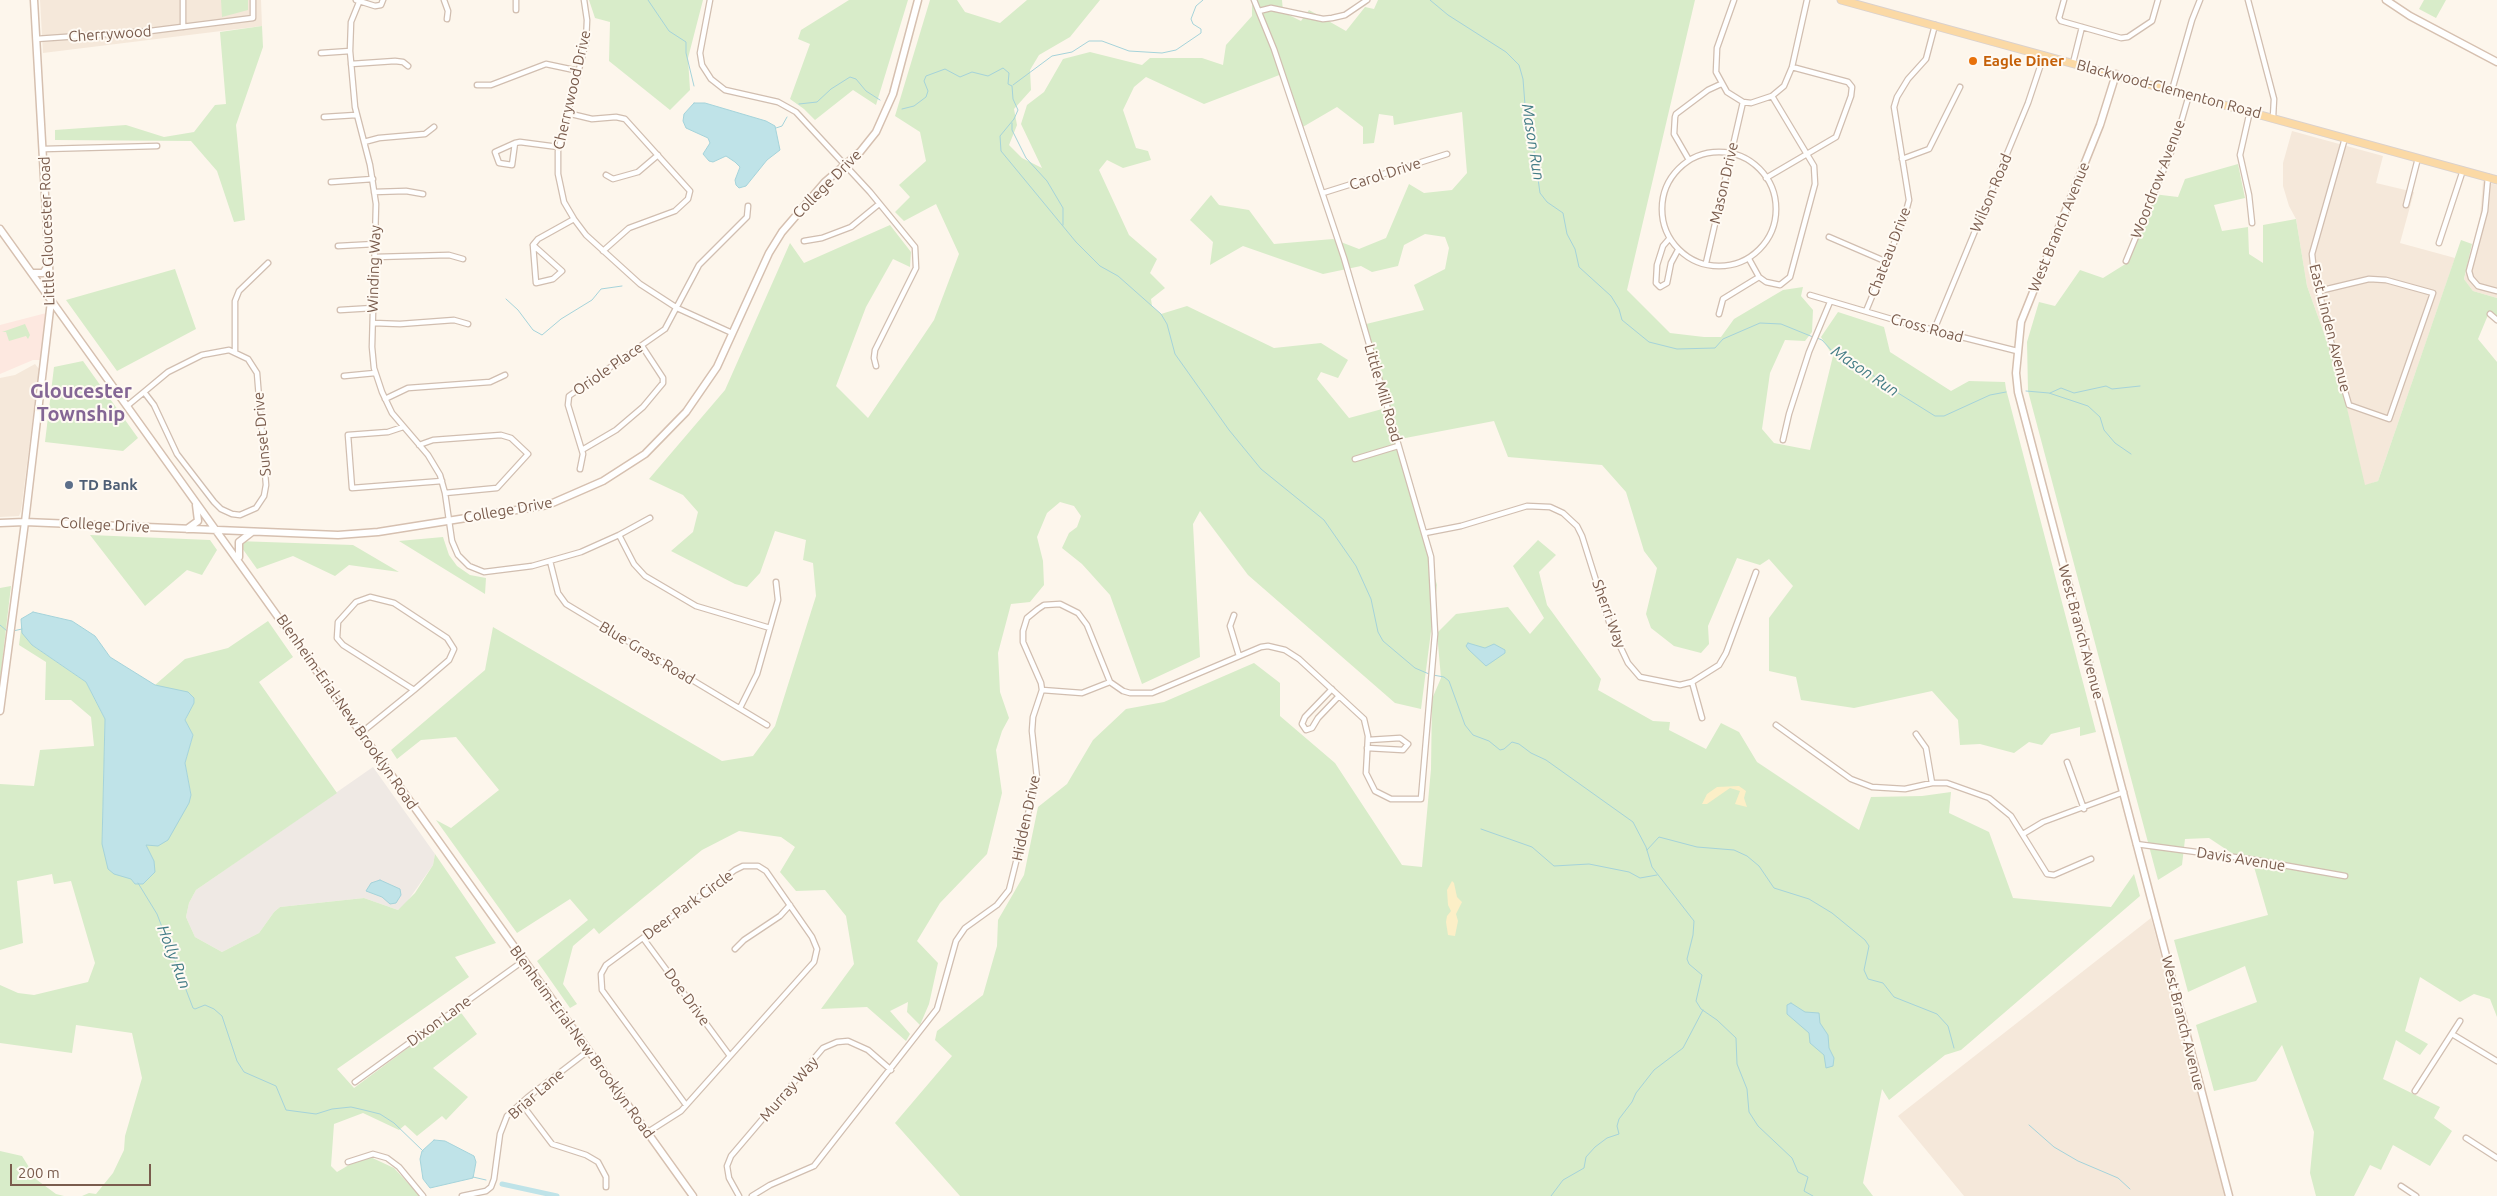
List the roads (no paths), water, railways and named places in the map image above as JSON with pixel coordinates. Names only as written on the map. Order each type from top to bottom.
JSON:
[{"type":"main road","name":"Little Gloucester Road","points":[[0,711],[51,301],[44,149],[34,0]]},
{"type":"main road","name":"College Drive","points":[[0,523],[25,522],[338,535],[378,532],[548,505],[603,481],[645,454],[686,412],[717,367],[769,253],[782,232],[825,182],[860,152],[884,118],[893,94],[918,0]]},
{"type":"main road","name":"Blackwood-Clementon Road","points":[[1842,0],[2497,180]]},
{"type":"main road","points":[[2386,0],[2410,16],[2497,62]]},
{"type":"main road","name":"West Branch Avenue","points":[[2116,74],[2100,125],[2024,313],[2017,351],[2016,373],[2018,392],[2229,1196]]},
{"type":"main road","name":"Blenheim-Erial-New Brooklyn Road","points":[[0,229],[218,530],[360,734],[693,1196]]},
{"type":"main road","points":[[32,273],[43,273],[50,262]]},
{"type":"main road","points":[[186,529],[193,526],[198,519],[198,509],[194,499]]},
{"type":"main road","points":[[244,568],[238,555],[238,544],[242,538],[253,532]]},
{"type":"street","points":[[182,0],[183,27]]},
{"type":"street","name":"Cherrywood","points":[[36,39],[183,27],[253,18],[253,0]]},
{"type":"street","points":[[358,1],[375,6],[383,0]]},
{"type":"street","points":[[444,0],[448,11],[447,19]]},
{"type":"street","points":[[516,0],[516,10]]},
{"type":"street","name":"Cherrywood Drive","points":[[584,0],[586,38],[558,147],[558,180],[564,202],[574,219],[603,251],[640,284],[677,308],[732,333]]},
{"type":"street","points":[[710,0],[700,53],[702,65],[711,79],[720,87],[730,92],[766,99],[789,108],[805,120],[910,240],[916,251],[917,263],[875,350],[876,366]]},
{"type":"street","name":"Little Mill Road","points":[[1254,0],[1274,49],[1354,289],[1398,446],[1425,533],[1433,575],[1435,634],[1421,799],[1391,799],[1376,791],[1366,773],[1367,748]]},
{"type":"street","points":[[1259,11],[1278,9],[1323,19],[1345,15],[1367,0]]},
{"type":"street","points":[[1734,0],[1715,57],[1716,72],[1721,84],[1728,92],[1743,102],[1751,103],[1772,96],[1784,86],[1792,66],[1808,0]]},
{"type":"street","points":[[2064,0],[2059,18],[2061,21],[2121,38],[2128,37],[2152,21],[2158,0]]},
{"type":"street","points":[[2172,90],[2192,20],[2200,0]]},
{"type":"street","points":[[2248,0],[2274,99],[2273,117]]},
{"type":"street","name":"Winding Way","points":[[358,1],[351,22],[350,51],[356,115],[373,179],[375,257],[372,347],[375,373],[384,399],[403,427],[434,465],[442,481],[455,551],[464,562],[473,568],[490,572],[550,561],[581,552],[620,535],[650,518]]},
{"type":"street","name":"Chateau Drive","points":[[1866,311],[1904,220],[1909,200],[1894,108],[1897,97],[1908,79],[1926,59],[1935,26]]},
{"type":"street","points":[[2073,63],[2082,27]]},
{"type":"street","points":[[321,52],[350,51]]},
{"type":"street","name":"Wilson Road","points":[[1934,330],[2028,103],[2044,55]]},
{"type":"street","points":[[351,64],[395,61],[403,62],[408,66]]},
{"type":"street","points":[[477,85],[492,85],[542,65],[555,65],[579,71]]},
{"type":"street","points":[[1766,178],[1836,137],[1852,87],[1848,82],[1792,66]]},
{"type":"street","points":[[1688,160],[1674,134],[1676,114],[1708,90],[1721,84]]},
{"type":"street","points":[[1902,159],[1929,149],[1960,87]]},
{"type":"street","name":"Woordrow Avenue","points":[[2126,261],[2176,140],[2189,95]]},
{"type":"street","points":[[1749,258],[1759,277],[1766,282],[1780,285],[1785,283],[1793,272],[1815,184],[1814,166],[1808,153],[1772,96]]},
{"type":"street","name":"Mason Drive","points":[[1706,263],[1743,102]]},
{"type":"street","points":[[2250,111],[2240,155],[2249,195],[2252,223]]},
{"type":"street","points":[[567,113],[592,120],[625,119],[689,189],[689,196],[672,213],[630,228],[603,251]]},
{"type":"street","points":[[324,117],[356,115]]},
{"type":"street","points":[[364,142],[379,138],[425,134],[434,128]]},
{"type":"street","name":"East Linden Avenue","points":[[2319,291],[2369,278],[2386,280],[2433,293],[2389,419],[2349,405],[2319,291],[2312,254],[2345,138]]},
{"type":"street","points":[[515,144],[512,165],[499,163],[495,152],[515,144],[526,142],[558,147]]},
{"type":"street","points":[[44,149],[157,146]]},
{"type":"street","points":[[1731,152],[1756,166],[1766,178],[1775,198],[1776,214],[1766,241],[1749,258],[1720,267],[1689,259],[1678,250],[1669,239],[1662,219],[1662,201],[1672,176],[1688,160],[1703,154],[1731,152]]},
{"type":"street","name":"Carol Drive","points":[[1323,194],[1447,154]]},
{"type":"street","points":[[606,175],[613,179],[635,173],[658,155]]},
{"type":"street","points":[[2406,205],[2418,158]]},
{"type":"street","points":[[2440,243],[2463,170]]},
{"type":"street","points":[[2488,177],[2485,210],[2469,270],[2471,278],[2478,286],[2497,292]]},
{"type":"street","points":[[331,182],[373,179]]},
{"type":"street","points":[[374,192],[406,191],[423,194]]},
{"type":"street","points":[[804,241],[822,238],[854,225],[879,204]]},
{"type":"street","name":"Oriole Place","points":[[580,469],[583,462],[582,450],[568,399],[665,329],[699,265],[744,220],[748,214],[748,206]]},
{"type":"street","points":[[533,245],[562,271],[553,279],[536,283],[533,245],[538,239],[574,219]]},
{"type":"street","points":[[1829,238],[1887,262]]},
{"type":"street","points":[[1669,239],[1663,246],[1657,265],[1656,283],[1660,287],[1667,282],[1671,263],[1678,250]]},
{"type":"street","points":[[338,246],[375,244]]},
{"type":"street","points":[[375,257],[449,254],[463,259]]},
{"type":"street","points":[[127,406],[180,365],[214,352],[235,351],[235,301],[239,291],[268,263]]},
{"type":"street","points":[[1719,314],[1723,299],[1759,277]]},
{"type":"street","name":"Cross Road","points":[[1810,295],[1830,302],[2017,351]]},
{"type":"street","points":[[1783,440],[1789,414],[1830,302]]},
{"type":"street","points":[[340,310],[373,308]]},
{"type":"street","points":[[2490,314],[2497,320]]},
{"type":"street","points":[[373,323],[408,324],[454,320],[468,324]]},
{"type":"street","points":[[582,450],[616,430],[643,407],[661,386],[663,378],[642,346]]},
{"type":"street","name":"Sunset Drive","points":[[144,392],[154,405],[177,454],[214,502],[221,509],[232,514],[249,512],[259,505],[266,485],[257,373],[253,365],[235,351]]},
{"type":"street","points":[[344,376],[375,373]]},
{"type":"street","points":[[384,399],[408,388],[490,382],[505,375]]},
{"type":"street","points":[[403,427],[388,432],[348,435],[352,488],[442,481]]},
{"type":"street","points":[[419,445],[433,440],[501,435],[511,438],[528,454],[497,488],[445,494]]},
{"type":"street","points":[[1355,459],[1398,446]]},
{"type":"street","name":"Sherri Way","points":[[1425,533],[1461,526],[1527,506],[1550,507],[1563,513],[1577,526],[1582,536],[1610,624],[1628,663],[1640,677],[1680,685],[1692,682],[1719,665],[1726,654],[1756,572]]},
{"type":"street","points":[[620,535],[634,564],[645,576],[696,606],[770,628]]},
{"type":"street","name":"Blue Grass Road","points":[[550,561],[558,593],[566,604],[767,725]]},
{"type":"street","points":[[740,708],[756,679],[779,597],[776,582]]},
{"type":"street","points":[[360,734],[414,690],[449,660],[454,649],[452,643],[394,603],[370,597],[356,602],[338,622],[337,638],[343,645],[414,690]]},
{"type":"street","points":[[1110,682],[1082,693],[1042,690],[1039,676],[1023,642],[1023,631],[1027,618],[1044,605],[1053,604],[1066,606],[1078,613],[1087,625],[1110,682],[1130,693],[1152,693],[1268,646],[1285,650],[1299,659],[1364,719],[1368,740],[1367,748],[1403,750],[1408,744],[1400,738],[1368,740]]},
{"type":"street","points":[[1234,615],[1230,626],[1240,656]]},
{"type":"street","points":[[1692,682],[1702,718]]},
{"type":"street","name":"Hidden Drive","points":[[752,1196],[770,1185],[814,1166],[891,1070],[937,1008],[956,941],[966,928],[997,905],[1009,890],[1036,784],[1037,770],[1032,731],[1033,717],[1042,690]]},
{"type":"street","points":[[1332,690],[1305,717],[1302,724],[1306,730],[1312,728],[1318,718],[1339,696]]},
{"type":"street","points":[[1776,725],[1851,779],[1872,787],[1904,789],[1932,783],[1947,783],[1989,798],[2011,816],[2048,874],[2054,876],[2091,859]]},
{"type":"street","points":[[1916,734],[1926,748],[1932,783]]},
{"type":"street","points":[[2067,762],[2084,808]]},
{"type":"street","points":[[2023,834],[2043,822],[2124,792]]},
{"type":"street","name":"Davis Avenue","points":[[2136,844],[2249,859],[2345,876]]},
{"type":"street","name":"Deer Park Circle","points":[[648,1132],[667,1121],[686,1105],[814,962],[817,949],[815,943],[766,871],[758,866],[743,866],[606,965],[601,974],[602,990],[686,1105]]},
{"type":"street","points":[[734,949],[780,916],[790,905]]},
{"type":"street","name":"Doe Drive","points":[[643,938],[730,1056]]},
{"type":"street","name":"Dixon Lane","points":[[355,1082],[523,961]]},
{"type":"street","points":[[2416,1091],[2460,1021]]},
{"type":"street","points":[[2452,1034],[2497,1061]]},
{"type":"street","name":"Murray Way","points":[[739,1196],[728,1178],[728,1166],[731,1156],[823,1048],[837,1042],[848,1041],[868,1050],[891,1070]]},
{"type":"street","name":"Briar Lane","points":[[462,1196],[486,1191],[491,1187],[495,1177],[503,1125],[507,1116],[588,1051]]},
{"type":"street","points":[[521,1103],[552,1144],[586,1155],[598,1162],[606,1177],[606,1187]]},
{"type":"street","points":[[2466,1138],[2497,1158]]},
{"type":"street","points":[[348,1162],[373,1154],[387,1158],[399,1167],[423,1196]]},
{"type":"street","points":[[2401,1186],[2416,1196]]},
{"type":"water","points":[[694,103],[705,103],[766,121],[775,126],[780,150],[767,160],[746,186],[739,188],[735,180],[740,167],[726,156],[713,162],[709,161],[703,154],[710,143],[708,138],[686,128],[683,121],[684,114]]},
{"type":"water","points":[[33,612],[72,621],[95,636],[110,657],[155,685],[188,692],[194,698],[194,703],[185,720],[193,735],[185,763],[191,795],[189,803],[168,840],[158,846],[146,845],[154,861],[155,872],[143,884],[135,884],[131,879],[114,874],[108,869],[102,844],[105,719],[86,682],[32,645],[22,633],[21,619]]},
{"type":"water","points":[[1468,643],[1485,648],[1494,644],[1505,650],[1505,653],[1486,666],[1469,650],[1466,646]]},
{"type":"water","points":[[380,880],[400,889],[401,895],[396,903],[390,904],[382,897],[366,891],[371,883]]},
{"type":"water","points":[[1791,1003],[1805,1012],[1819,1013],[1820,1023],[1828,1035],[1829,1048],[1834,1058],[1833,1066],[1826,1068],[1824,1055],[1810,1043],[1809,1033],[1787,1014],[1787,1005]]},
{"type":"water","points":[[434,1140],[445,1141],[474,1156],[476,1162],[473,1178],[430,1188],[423,1179],[420,1159],[422,1151]]},
{"type":"waterway","points":[[648,0],[669,31],[686,42],[686,53],[694,86]]},
{"type":"waterway","points":[[1013,85],[1052,56],[1072,52],[1089,41],[1102,41],[1129,51],[1162,53],[1176,50],[1201,33],[1201,29],[1193,24],[1191,19],[1196,6],[1203,0]]},
{"type":"waterway","name":"Mason Run","points":[[1430,0],[1448,15],[1506,52],[1519,65],[1523,79],[1525,105],[1533,131],[1540,193],[1547,202],[1563,213],[1567,234],[1575,249],[1579,267],[1611,296],[1619,309],[1622,320],[1649,342],[1677,349],[1715,348],[1723,339],[1760,323],[1781,324],[1813,337]]},
{"type":"waterway","points":[[902,109],[914,106],[926,97],[928,91],[924,81],[926,76],[945,69],[960,77],[972,72],[988,76],[1003,68],[1009,73],[1008,84],[1012,86],[1013,99],[1018,110],[1014,119]]},
{"type":"waterway","points":[[799,104],[817,102],[831,89],[850,77],[856,79],[866,91],[880,100]]},
{"type":"waterway","points":[[776,128],[782,126],[787,117]]},
{"type":"waterway","points":[[1014,119],[1000,136],[1001,151],[1076,242],[1100,266],[1118,276],[1161,314],[1167,324],[1175,354],[1229,430],[1261,469],[1324,520],[1356,566],[1371,599],[1378,632],[1383,641],[1415,668],[1429,674]]},
{"type":"waterway","points":[[1012,123],[1012,130],[1026,158],[1047,181],[1063,208],[1063,225]]},
{"type":"waterway","points":[[506,299],[518,310],[533,330],[542,335],[561,319],[592,300],[601,289],[622,286]]},
{"type":"waterway","name":"Mason Run","points":[[1817,338],[1822,340],[1833,352],[1884,382],[1890,388],[1935,416],[1944,416],[1990,395],[2006,392]]},
{"type":"waterway","points":[[2050,393],[2061,388],[2074,393],[2106,386],[2112,389],[2140,386]]},
{"type":"waterway","name":"Mason Run","points":[[2026,391],[2049,393],[2088,406],[2100,417],[2104,430],[2115,443],[2131,454]]},
{"type":"waterway","name":"Holly Run","points":[[0,625],[7,631]]},
{"type":"waterway","name":"Holly Run","points":[[13,631],[22,629]]},
{"type":"waterway","points":[[1433,675],[1444,677],[1449,681],[1465,725],[1473,735],[1489,741],[1500,750],[1512,742],[1519,744],[1531,753],[1546,760],[1633,822],[1646,847],[1652,867],[1694,921],[1693,935],[1687,959],[1689,964],[1702,975],[1696,1001],[1701,1009],[1717,1020],[1736,1038],[1737,1064],[1747,1089],[1749,1112],[1758,1126],[1792,1158],[1798,1172],[1808,1177],[1804,1191],[1813,1196]]},
{"type":"waterway","points":[[1481,829],[1532,847],[1554,866],[1589,864],[1629,872],[1640,878],[1657,875]]},
{"type":"waterway","points":[[1647,850],[1659,837],[1697,847],[1734,850],[1747,856],[1759,866],[1774,888],[1809,899],[1832,913],[1865,940],[1869,946],[1864,970],[1868,979],[1883,983],[1894,997],[1937,1014],[1948,1026],[1954,1048]]},
{"type":"waterway","name":"Holly Run","points":[[138,883],[157,914],[193,1008],[205,1005],[214,1009],[222,1016],[237,1061],[244,1072],[276,1086],[286,1110],[316,1114],[332,1109],[351,1107],[380,1114],[394,1123],[423,1151]]},
{"type":"waterway","points":[[1551,1196],[1563,1180],[1584,1168],[1586,1157],[1595,1147],[1607,1138],[1619,1134],[1617,1126],[1619,1119],[1632,1102],[1636,1093],[1654,1070],[1683,1048],[1703,1010]]},
{"type":"waterway","points":[[2029,1125],[2054,1147],[2078,1161],[2118,1178],[2130,1189]]},
{"type":"waterway","name":"Holly Run","points":[[473,1177],[486,1180]]},
{"type":"waterway","name":"Holly Run","points":[[502,1184],[557,1196]]},
{"type":"place","name":"Eagle Diner","points":[[1973,61]]},
{"type":"place","name":"TD Bank","points":[[69,485]]},
{"type":"district","name":"Gloucester Township","points":[[81,402]]}]
